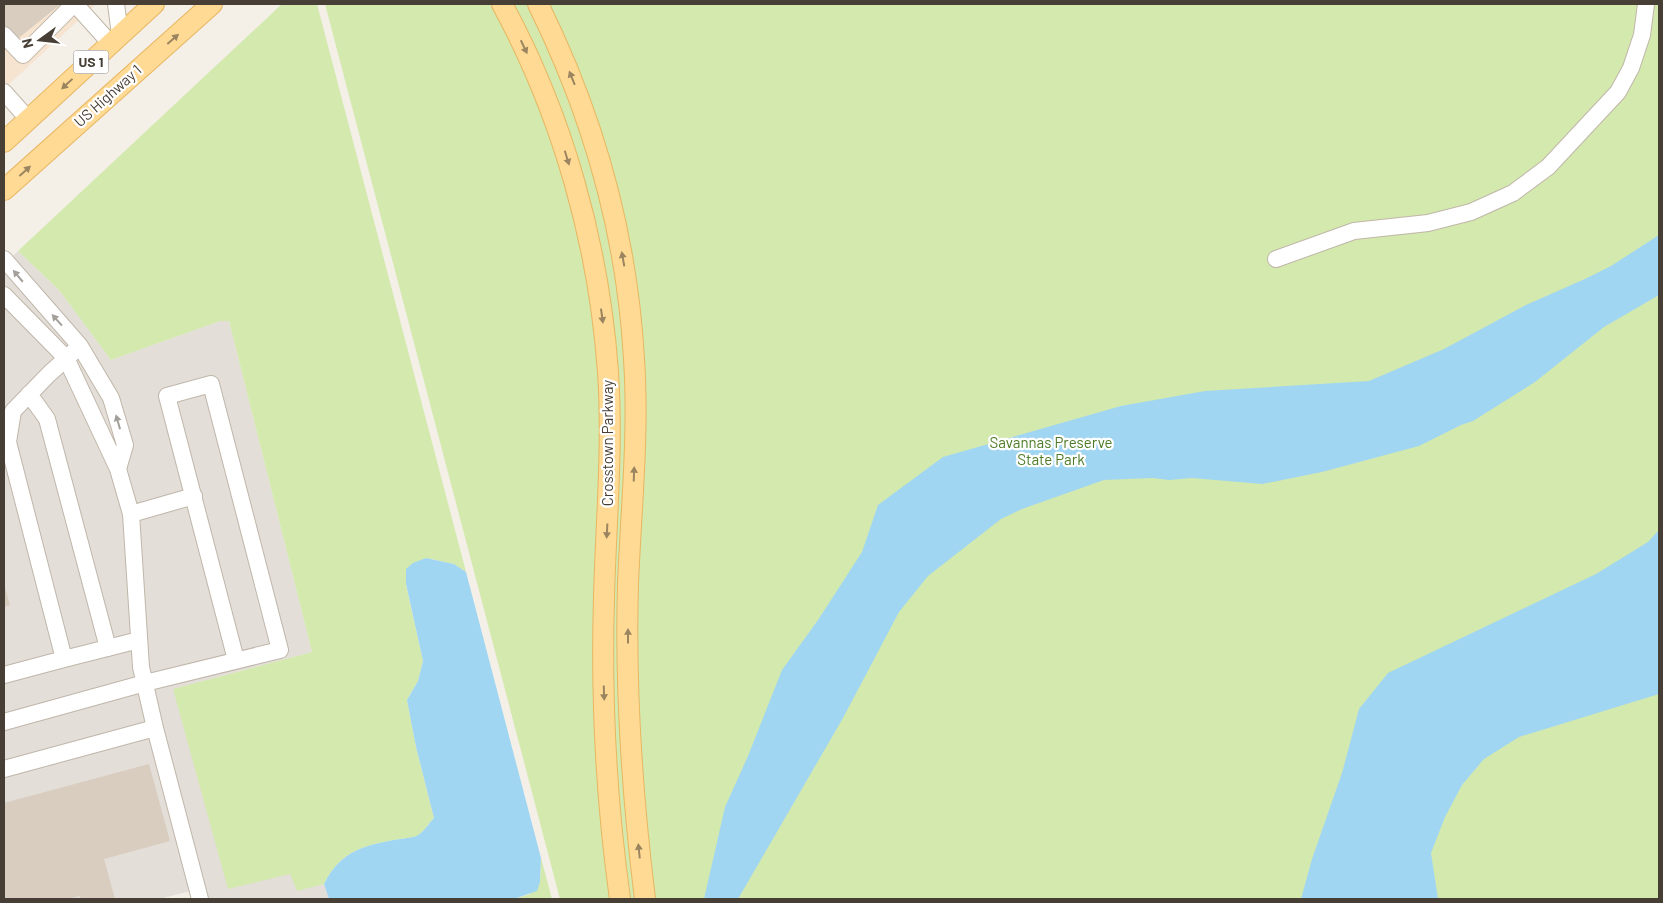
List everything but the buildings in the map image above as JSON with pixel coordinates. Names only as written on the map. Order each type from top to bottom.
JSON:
[{"type":"main road","name":"US 1","points":[[4,142],[154,4]]},
{"type":"main road","name":"US Highway 1","points":[[4,190],[212,4]]},
{"type":"main road","name":"Crosstown Parkway","points":[[502,4],[533,68],[551,112],[577,191],[590,245],[602,316],[608,372],[610,430],[603,682],[609,807],[620,899]]},
{"type":"main road","name":"Crosstown Parkway","points":[[538,4],[581,101],[599,156],[618,235],[627,288],[634,359],[636,414],[628,585],[628,691],[634,802],[645,899]]},
{"type":"street","points":[[4,35],[23,55],[74,4],[115,40]]},
{"type":"street","points":[[115,40],[116,4]]},
{"type":"street","points":[[1276,259],[1354,231],[1428,223],[1471,212],[1513,193],[1548,168],[1618,92],[1631,68],[1642,35],[1646,4]]},
{"type":"street","points":[[4,92],[29,120]]},
{"type":"street","points":[[4,259],[80,346],[111,398],[124,445],[118,469]]},
{"type":"street","points":[[17,309],[33,293]]},
{"type":"street","points":[[4,295],[66,358],[118,469],[131,514],[141,667],[200,899]]},
{"type":"street","points":[[64,659],[8,442],[13,410],[80,346]]},
{"type":"street","points":[[4,722],[145,683],[280,650],[211,384],[167,396],[236,660]]},
{"type":"street","points":[[29,394],[47,420],[108,648]]},
{"type":"street","points":[[131,514],[194,496]]},
{"type":"street","points":[[4,675],[139,640]]},
{"type":"street","points":[[4,769],[155,728]]},
{"type":"shaded area","points":[[4,4],[96,4],[8,85],[4,81]]},
{"type":"shaded area","points":[[18,251],[59,290],[111,360],[220,321],[229,321],[312,652],[174,689],[291,874],[297,890],[324,884],[329,899],[193,899],[191,891],[159,899],[4,899],[4,264]]},
{"type":"green space","points":[[282,4],[317,4],[466,572],[454,564],[426,558],[406,585],[423,661],[418,681],[407,700],[416,747],[434,818],[419,835],[376,844],[355,851],[338,863],[324,884],[297,891],[290,874],[228,889],[173,689],[312,652],[229,321],[220,321],[111,360],[59,290],[18,251]]},
{"type":"green space","name":"Savannas Preserve State Park","points":[[325,4],[1659,4],[1659,899],[560,899]]},
{"type":"green space","points":[[541,858],[552,899],[514,899],[530,894],[540,882]]},
{"type":"water","points":[[1659,235],[1659,295],[1604,327],[1535,382],[1473,421],[1419,446],[1322,472],[1262,484],[1192,478],[1104,480],[1022,509],[1001,519],[928,576],[899,612],[843,718],[738,899],[704,899],[725,807],[748,756],[782,670],[818,620],[862,552],[878,505],[943,457],[1121,406],[1205,391],[1369,381],[1444,349],[1526,305],[1611,266]]},
{"type":"water","points":[[1659,530],[1659,694],[1519,737],[1484,759],[1462,785],[1445,817],[1431,853],[1438,899],[1301,899],[1312,859],[1342,773],[1359,709],[1388,673],[1596,574],[1648,542]]},
{"type":"water","points":[[426,558],[454,564],[466,572],[541,858],[540,882],[537,891],[514,899],[329,899],[324,884],[338,863],[346,856],[365,847],[416,836],[434,818],[416,747],[407,700],[418,681],[423,661],[406,584],[406,569],[413,563]]}]
